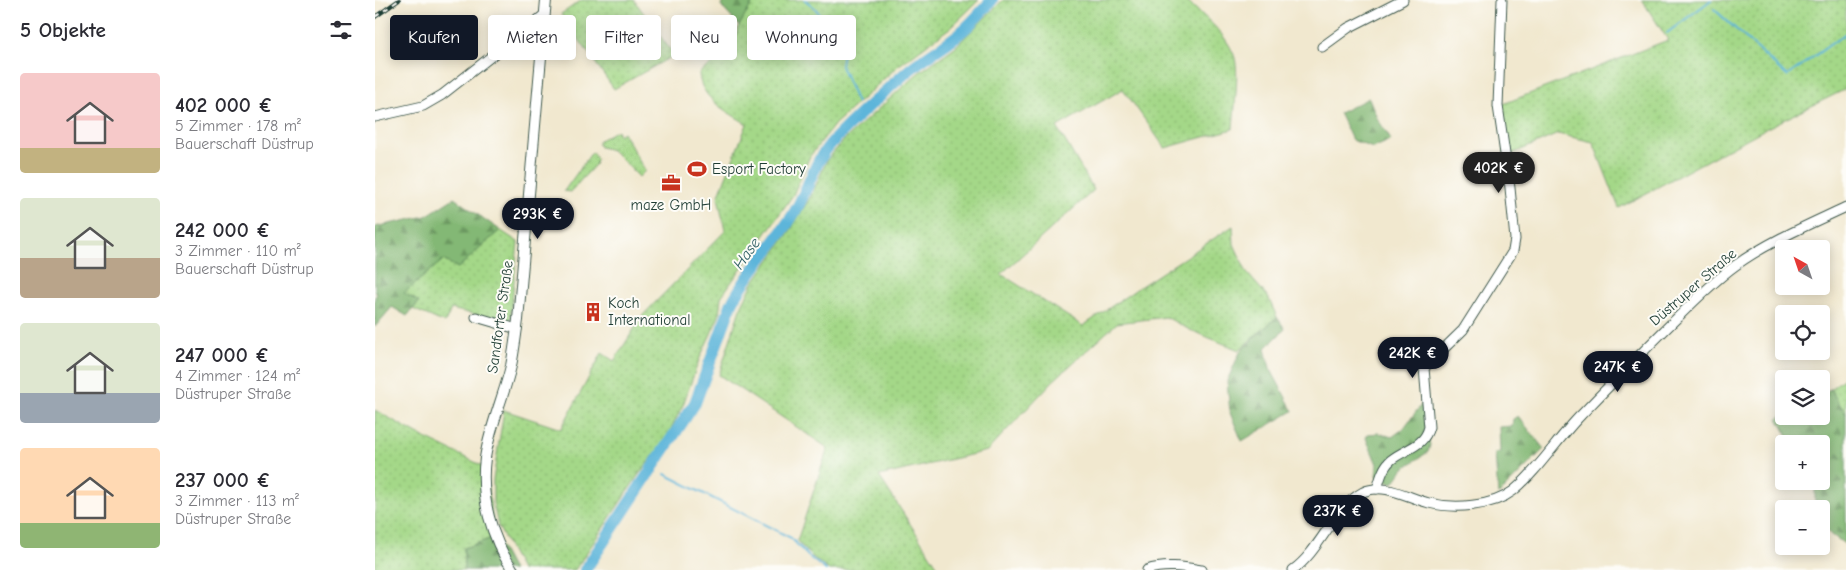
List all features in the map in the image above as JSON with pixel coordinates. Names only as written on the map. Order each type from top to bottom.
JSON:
[{"type":"street","name":"Sandforter Straße","points":[[545,15],[546,0]]},
{"type":"street","points":[[1322,47],[1348,28],[1403,0]]},
{"type":"street","points":[[1293,570],[1310,554],[1352,500],[1364,492],[1377,489],[1384,469],[1390,460],[1420,443],[1427,435],[1429,426],[1425,368],[1463,330],[1513,251],[1515,240],[1510,188],[1498,106],[1502,0]]},
{"type":"street","points":[[375,117],[423,106],[442,95],[488,59]]},
{"type":"street","name":"Sandforter Straße","points":[[513,570],[495,537],[490,521],[485,493],[485,467],[490,438],[511,364],[517,329],[541,60]]},
{"type":"street","name":"Düstruper Straße","points":[[1377,489],[1390,490],[1429,503],[1455,506],[1481,504],[1513,491],[1574,421],[1692,303],[1727,272],[1768,244],[1846,207]]},
{"type":"street","points":[[476,317],[517,329]]},
{"type":"street","points":[[1147,570],[1157,567],[1175,566],[1202,570]]},
{"type":"green space","points":[[582,0],[634,0],[645,15],[586,15],[586,49],[576,35],[576,15],[561,14]]},
{"type":"green space","points":[[724,0],[754,0],[739,26],[737,24],[737,15],[729,15],[721,6]]},
{"type":"green space","points":[[754,0],[979,0],[951,27],[898,66],[835,124],[810,156],[793,195],[721,297],[719,316],[699,360],[683,405],[665,441],[639,474],[575,570],[521,570],[498,526],[493,503],[493,480],[504,410],[561,429],[602,353],[614,361],[643,315],[725,231],[718,197],[747,124],[716,104],[704,90],[699,73],[718,60],[737,60],[737,32]]},
{"type":"green space","points":[[1003,0],[1185,0],[1213,24],[1225,39],[1234,55],[1237,80],[1233,129],[1165,148],[1123,89],[1057,127],[1094,190],[1001,274],[1083,326],[1233,226],[1234,244],[1247,273],[1268,297],[1277,317],[1239,350],[1190,330],[1166,317],[1117,323],[1053,381],[987,451],[879,476],[940,570],[829,570],[810,555],[797,541],[828,448],[719,375],[740,309],[753,283],[790,231],[812,194],[827,160],[844,140],[917,74],[955,47]]},
{"type":"green space","points":[[1642,0],[1846,0],[1846,89],[1765,129],[1619,208],[1593,142],[1558,134],[1505,157],[1498,106],[1668,40]]},
{"type":"green space","points":[[661,37],[671,51],[671,57],[614,89],[594,60],[661,60]]},
{"type":"green space","points":[[1369,98],[1377,118],[1391,140],[1373,148],[1352,140],[1339,113]]},
{"type":"green space","points":[[617,130],[619,135],[623,132],[645,171],[639,177],[612,150],[600,147],[598,143]]},
{"type":"green space","points":[[592,152],[597,159],[595,165],[570,192],[564,191]]},
{"type":"green space","points":[[454,198],[500,230],[458,268],[443,260],[404,293],[419,302],[407,316],[392,307],[375,327],[375,297],[377,294],[375,292],[375,227],[426,216]]},
{"type":"green space","points":[[500,230],[518,242],[510,323],[451,309],[445,323],[413,309],[419,302],[403,293],[443,260],[458,268]]},
{"type":"green space","points":[[1277,317],[1285,329],[1265,349],[1270,368],[1293,411],[1242,441],[1230,413],[1227,381],[1241,350]]},
{"type":"green space","points":[[1846,377],[1846,414],[1830,389]]},
{"type":"green space","points":[[1830,389],[1846,414],[1846,545],[1830,533],[1830,500],[1815,500],[1815,490],[1830,490],[1830,435],[1787,435],[1782,425],[1830,425]]},
{"type":"green space","points":[[1424,401],[1425,424],[1430,445],[1428,452],[1404,468],[1393,483],[1376,477],[1377,464],[1366,438],[1368,434],[1379,433],[1392,437],[1403,429]]},
{"type":"green space","points":[[375,410],[419,435],[485,467],[495,537],[464,548],[464,570],[375,570]]},
{"type":"green space","points":[[1518,416],[1544,449],[1498,495],[1495,453],[1500,452],[1499,427],[1512,426],[1513,419]]},
{"type":"green space","points":[[495,537],[513,570],[464,570],[464,548]]},
{"type":"waterway","points":[[805,0],[814,7],[844,44],[841,66],[857,103]]},
{"type":"waterway","name":"Hase","points":[[585,570],[695,403],[737,293],[791,218],[827,148],[880,96],[914,66],[960,33],[992,0]]},
{"type":"waterway","points":[[1667,33],[1711,0]]},
{"type":"waterway","points":[[1714,9],[1787,76],[1846,33]]},
{"type":"waterway","name":"Hase","points":[[651,470],[656,472]]},
{"type":"waterway","points":[[665,474],[791,538],[808,556],[826,570]]},
{"type":"railway","points":[[375,17],[399,0]]},
{"type":"place","name":"Esport Factory","points":[[697,169]]},
{"type":"place","name":"maze GmbH","points":[[671,183]]},
{"type":"place","name":"Koch International","points":[[593,312]]}]
